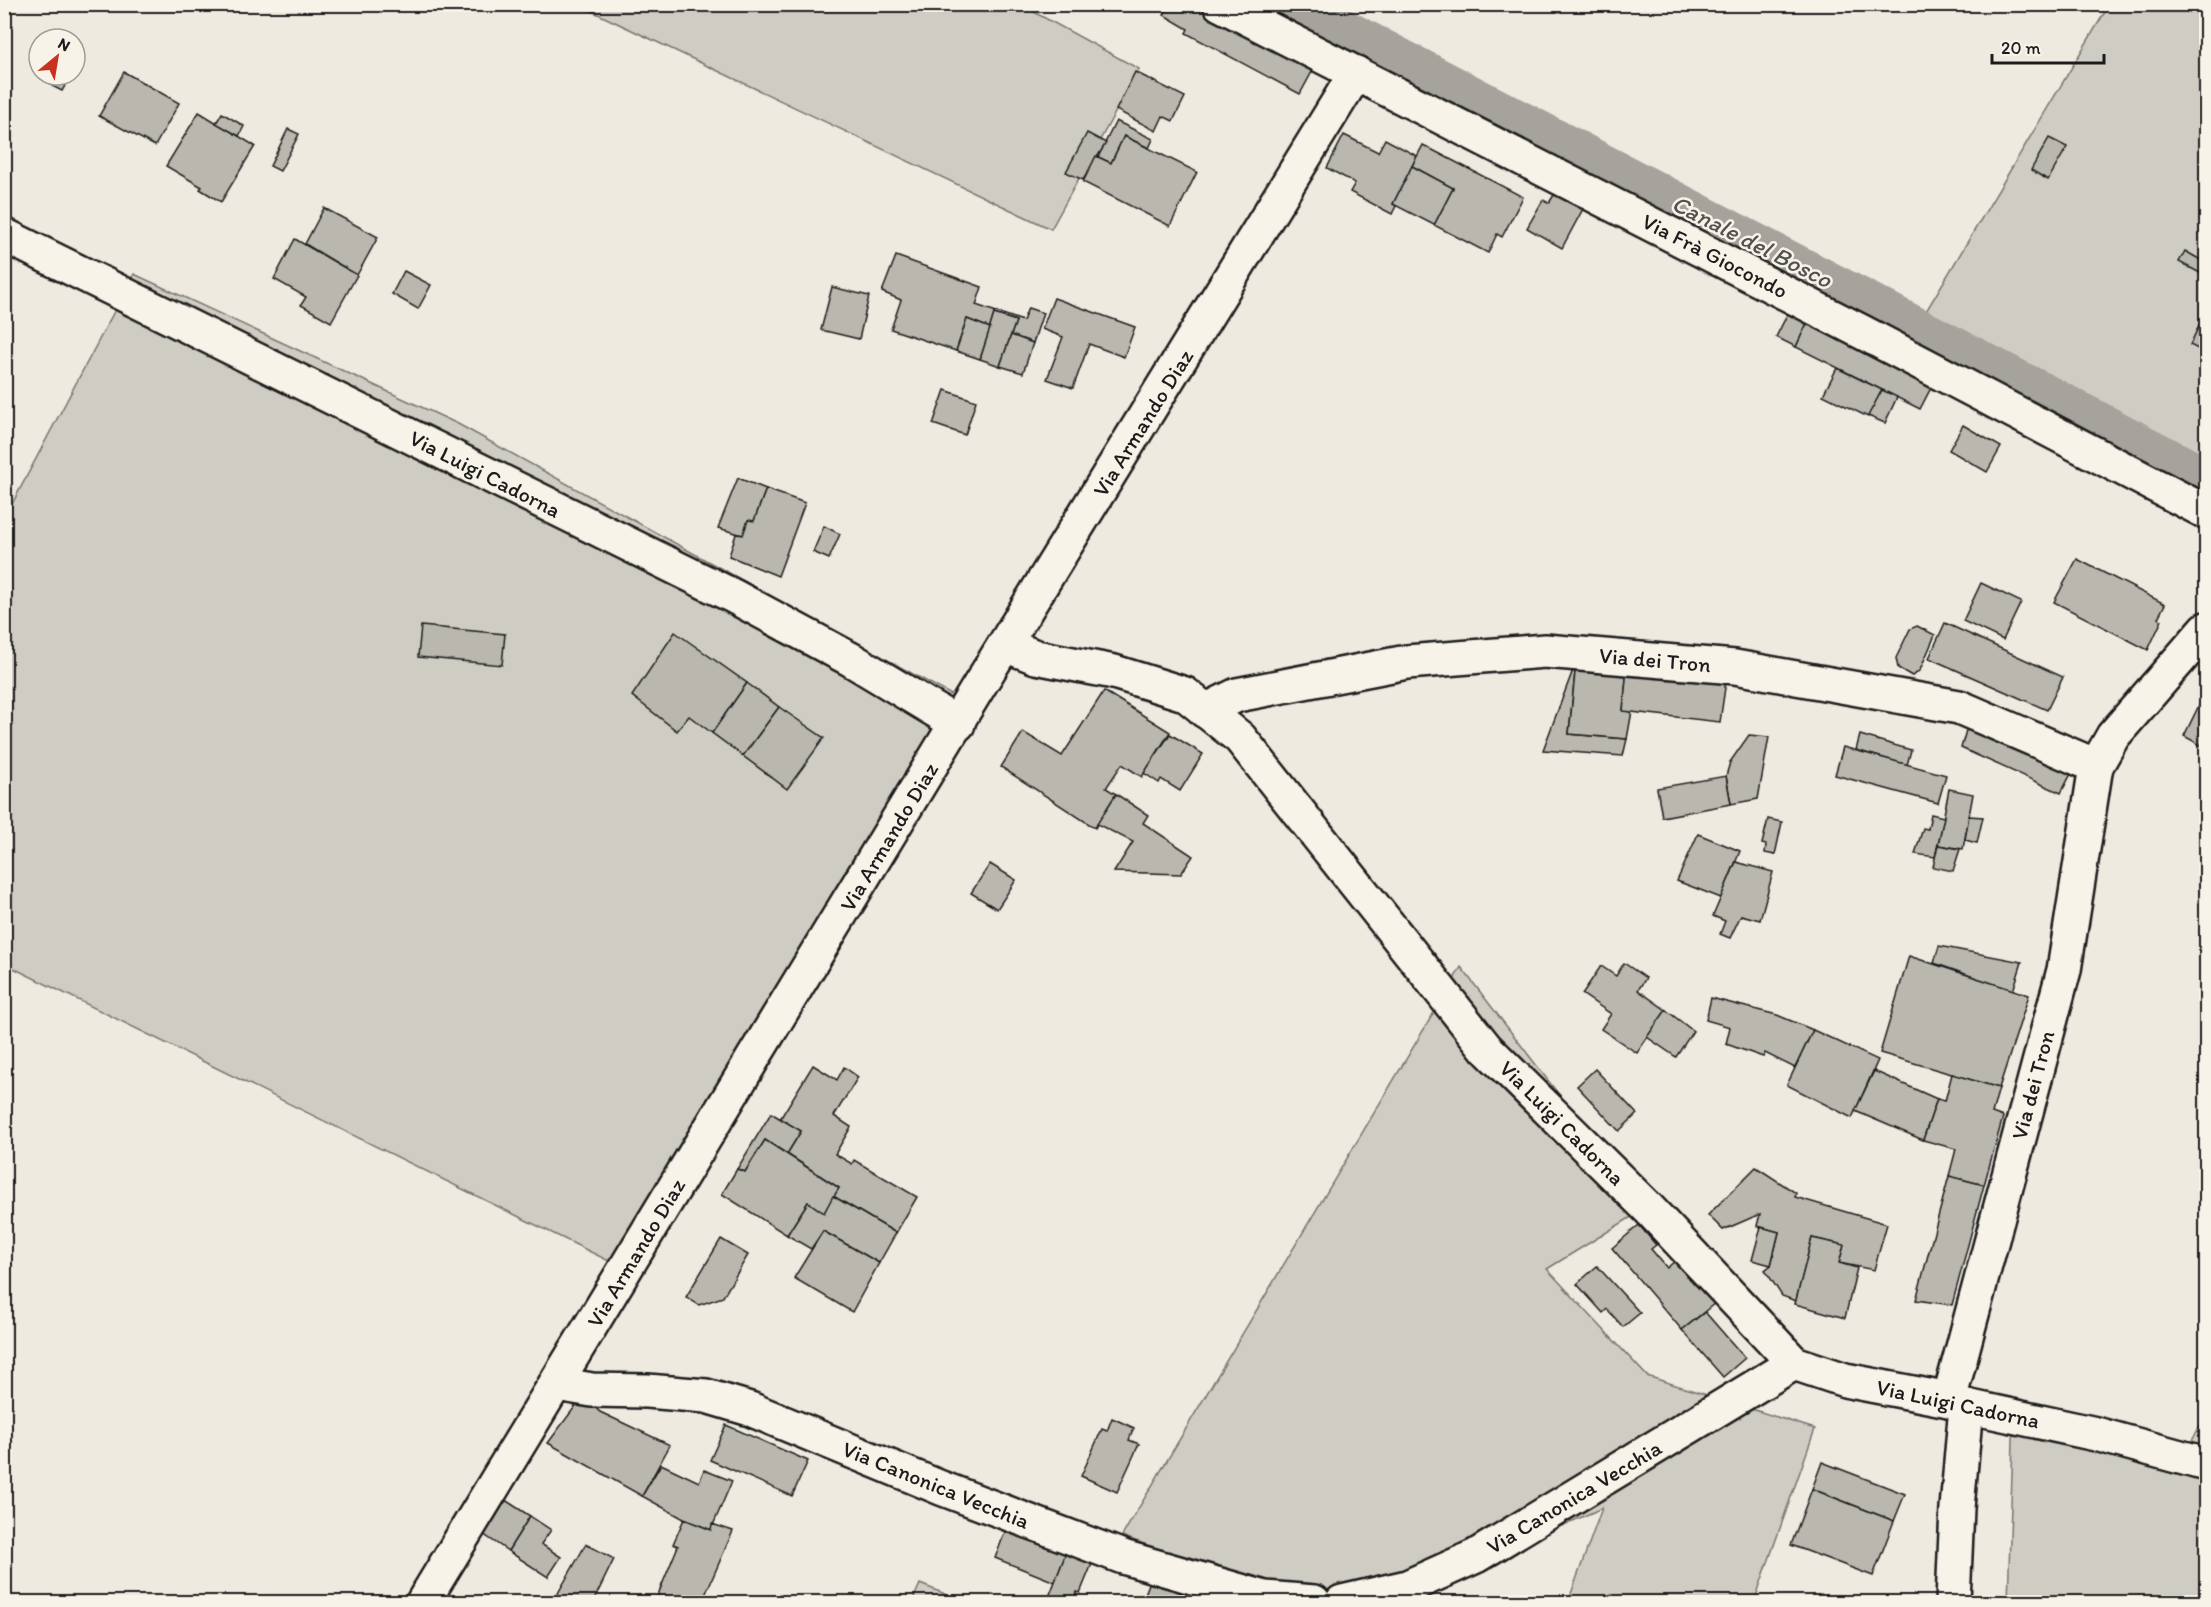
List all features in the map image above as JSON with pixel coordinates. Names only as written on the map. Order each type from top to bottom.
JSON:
[{"type":"street","name":"Via Frà Giocondo","points":[[1220,4],[1862,332],[2206,512]]},
{"type":"street","name":"Via Armando Diaz","points":[[423,1602],[1356,73]]},
{"type":"street","name":"Via Luigi Cadorna","points":[[4,235],[733,596],[852,660],[958,724]]},
{"type":"street","name":"Via dei Tron","points":[[1953,1602],[1958,1403],[2064,970],[2096,766],[2113,736],[2206,629]]},
{"type":"street","name":"Via Luigi Cadorna","points":[[1005,645],[1035,657],[1114,672],[1185,694],[1240,738],[1486,1048],[1649,1209],[1794,1363],[1845,1380],[2096,1434],[2206,1464]]},
{"type":"street","name":"Via dei Tron","points":[[1205,711],[1237,695],[1407,662],[1545,651],[1735,667],[1959,707],[2096,766]]},
{"type":"street","name":"Via Canonica Vecchia","points":[[1342,1602],[1407,1587],[1476,1556],[1794,1363]]},
{"type":"street","name":"Via Canonica Vecchia","points":[[556,1384],[592,1390],[647,1391],[705,1396],[750,1408],[941,1488],[1123,1557],[1265,1598],[1314,1602]]},
{"type":"shaded area","points":[[579,5],[1021,5],[1139,69],[1051,229]]},
{"type":"shaded area","points":[[2109,5],[2206,5],[2206,457],[1925,313]]},
{"type":"shaded area","points":[[134,274],[458,424],[957,698],[613,1263],[5,964],[4,519]]},
{"type":"shaded area","points":[[1461,967],[1646,1208],[1547,1269],[1647,1376],[1815,1429],[1754,1602],[1568,1602],[1602,1508],[1392,1602],[1300,1602],[1122,1536]]},
{"type":"shaded area","points":[[2014,1409],[2183,1458],[2206,1414],[2206,1602],[2008,1602]]},
{"type":"shaded area","points":[[920,1584],[945,1594],[952,1602],[912,1602]]},
{"type":"building","points":[[1170,4],[1215,4],[1313,70],[1300,94],[1186,33],[1188,29],[1164,15]]},
{"type":"building","points":[[124,72],[179,103],[155,146],[99,116]]},
{"type":"building","points":[[1135,72],[1185,97],[1173,121],[1163,116],[1156,131],[1116,110]]},
{"type":"building","points":[[199,112],[255,146],[221,202],[200,189],[202,187],[166,166]]},
{"type":"building","points":[[222,113],[244,126],[239,136],[216,123]]},
{"type":"building","points":[[1116,121],[1153,139],[1149,148],[1124,136],[1111,163],[1098,157]]},
{"type":"building","points":[[288,129],[299,134],[280,171],[270,166]]},
{"type":"building","points":[[1087,133],[1106,143],[1083,180],[1066,172]]},
{"type":"building","points":[[1344,135],[1378,152],[1385,139],[1417,156],[1393,204],[1396,206],[1392,214],[1350,192],[1355,183],[1327,168]]},
{"type":"building","points":[[1124,136],[1197,172],[1170,226],[1083,182],[1096,156],[1111,163]]},
{"type":"building","points":[[2049,138],[2067,147],[2048,180],[2031,170]]},
{"type":"building","points":[[1423,145],[1523,197],[1502,237],[1497,234],[1488,253],[1434,225],[1453,188],[1412,166]]},
{"type":"building","points":[[1412,166],[1453,188],[1434,225],[1393,204]]},
{"type":"building","points":[[1557,190],[1585,205],[1562,248],[1527,228],[1543,200],[1549,203]]},
{"type":"building","points":[[324,208],[378,237],[357,275],[305,244]]},
{"type":"building","points":[[295,239],[357,275],[331,322],[301,305],[306,297],[274,279]]},
{"type":"building","points":[[2185,251],[2206,263],[2204,275],[2179,262]]},
{"type":"building","points":[[896,256],[982,287],[976,305],[1023,321],[1028,308],[1043,313],[1033,343],[1011,335],[1016,321],[994,314],[990,328],[967,319],[956,351],[891,329],[901,300],[882,292]]},
{"type":"building","points":[[404,271],[431,285],[418,309],[392,294]]},
{"type":"building","points":[[832,287],[869,296],[859,339],[821,330]]},
{"type":"building","points":[[1054,298],[1135,327],[1124,357],[1089,344],[1073,388],[1047,379],[1063,337],[1042,329]]},
{"type":"building","points":[[1790,309],[1809,319],[1796,347],[1776,337]]},
{"type":"building","points":[[2206,311],[2206,353],[2190,345]]},
{"type":"building","points":[[994,314],[1016,321],[1000,366],[980,359]]},
{"type":"building","points":[[967,319],[990,328],[980,359],[956,351]]},
{"type":"building","points":[[1809,319],[1934,382],[1920,409],[1796,347]]},
{"type":"building","points":[[1011,335],[1033,343],[1023,373],[1000,366]]},
{"type":"building","points":[[1837,368],[1882,390],[1868,417],[1823,395]]},
{"type":"building","points":[[945,390],[976,401],[965,435],[933,424]]},
{"type":"building","points":[[1882,390],[1897,397],[1885,423],[1868,416]]},
{"type":"building","points":[[1963,425],[2001,447],[1987,472],[1949,450]]},
{"type":"building","points":[[738,478],[766,489],[754,521],[748,520],[743,535],[718,528]]},
{"type":"building","points":[[766,489],[805,503],[778,576],[729,556],[736,534],[743,535],[748,520],[754,521]]},
{"type":"building","points":[[824,526],[840,534],[829,559],[813,552]]},
{"type":"building","points":[[2077,559],[2165,604],[2158,618],[2162,620],[2148,650],[2054,602]]},
{"type":"building","points":[[1981,583],[2021,602],[2003,640],[1963,621]]},
{"type":"building","points":[[1945,623],[2063,677],[2047,710],[1929,658]]},
{"type":"building","points":[[421,626],[505,634],[502,665],[418,657]]},
{"type":"building","points":[[1917,626],[1935,635],[1920,670],[1912,676],[1898,668],[1896,658],[1910,629]]},
{"type":"building","points":[[675,632],[747,683],[712,733],[689,716],[677,731],[632,696]]},
{"type":"building","points":[[1576,662],[1569,734],[1627,739],[1623,756],[1543,750]]},
{"type":"building","points":[[1576,662],[1627,668],[1623,711],[1632,711],[1627,739],[1569,734]]},
{"type":"building","points":[[1627,668],[1727,674],[1720,722],[1623,711]]},
{"type":"building","points":[[747,683],[779,707],[743,756],[712,733]]},
{"type":"building","points":[[1104,691],[1170,732],[1142,777],[1122,764],[1106,788],[1116,794],[1095,828],[1001,767],[1023,732],[1062,756]]},
{"type":"building","points":[[2206,691],[2206,748],[2184,736]]},
{"type":"building","points":[[779,707],[824,738],[787,789],[743,756]]},
{"type":"building","points":[[1970,716],[2075,766],[2061,793],[1961,748]]},
{"type":"building","points":[[1170,734],[1203,754],[1180,791],[1161,779],[1159,783],[1144,773]]},
{"type":"building","points":[[1749,735],[1769,737],[1758,799],[1731,804],[1726,776],[1730,762]]},
{"type":"building","points":[[1860,735],[1911,750],[1907,765],[1856,750]]},
{"type":"building","points":[[1843,747],[1946,775],[1938,803],[1835,775]]},
{"type":"building","points":[[1726,776],[1731,804],[1662,817],[1657,788]]},
{"type":"building","points":[[1949,789],[1973,794],[1963,849],[1938,845]]},
{"type":"building","points":[[1116,794],[1148,815],[1143,823],[1193,856],[1181,874],[1114,872],[1133,842],[1097,824]]},
{"type":"building","points":[[1931,814],[1944,817],[1935,857],[1915,854],[1923,828],[1928,829]]},
{"type":"building","points":[[1969,816],[1983,817],[1977,843],[1965,840]]},
{"type":"building","points":[[1768,819],[1782,822],[1775,855],[1765,853],[1766,845],[1762,844]]},
{"type":"building","points":[[1698,834],[1740,851],[1721,898],[1677,881]]},
{"type":"building","points":[[1938,845],[1960,849],[1953,871],[1933,867]]},
{"type":"building","points":[[1736,862],[1773,872],[1760,920],[1741,915],[1730,938],[1720,934],[1725,921],[1713,916]]},
{"type":"building","points":[[990,864],[1016,880],[997,909],[971,893]]},
{"type":"building","points":[[1939,946],[2022,962],[2013,991],[1934,963]]},
{"type":"building","points":[[1909,956],[2029,995],[1999,1088],[1880,1053]]},
{"type":"building","points":[[1624,963],[1646,978],[1638,990],[1666,1010],[1637,1053],[1601,1029],[1611,1014],[1582,994],[1601,966],[1616,976]]},
{"type":"building","points":[[1711,998],[1777,1015],[1813,1030],[1795,1068],[1765,1053],[1763,1057],[1726,1044],[1730,1027],[1706,1020]]},
{"type":"building","points":[[1666,1010],[1693,1031],[1676,1057],[1647,1037]]},
{"type":"building","points":[[1813,1030],[1878,1060],[1852,1118],[1787,1085]]},
{"type":"building","points":[[813,1065],[837,1080],[844,1067],[858,1077],[834,1116],[851,1127],[835,1154],[852,1164],[854,1160],[917,1197],[896,1233],[833,1196],[839,1188],[787,1154],[801,1131],[780,1119]]},
{"type":"building","points":[[1595,1069],[1637,1114],[1619,1131],[1577,1086]]},
{"type":"building","points":[[1874,1071],[1937,1099],[1923,1140],[1855,1111]]},
{"type":"building","points":[[1952,1074],[1999,1088],[1992,1113],[2003,1117],[1984,1185],[1949,1176],[1956,1149],[1923,1140],[1937,1099],[1945,1101]]},
{"type":"building","points":[[771,1113],[801,1131],[787,1154],[765,1140],[745,1172],[737,1169]]},
{"type":"building","points":[[765,1140],[839,1188],[824,1213],[808,1202],[787,1235],[722,1194],[737,1169],[745,1172]]},
{"type":"building","points":[[1756,1167],[1796,1193],[1795,1197],[1887,1224],[1874,1270],[1839,1263],[1844,1245],[1812,1238],[1796,1301],[1782,1296],[1765,1270],[1771,1265],[1779,1232],[1757,1226],[1760,1214],[1723,1230],[1708,1215]]},
{"type":"building","points":[[1949,1176],[1984,1185],[1952,1305],[1916,1300]]},
{"type":"building","points":[[833,1196],[896,1233],[879,1263],[823,1231],[811,1249],[787,1235],[808,1202],[824,1213]]},
{"type":"building","points":[[1639,1225],[1656,1245],[1651,1249],[1667,1268],[1677,1259],[1715,1303],[1682,1330],[1612,1248]]},
{"type":"building","points":[[1761,1227],[1779,1232],[1771,1265],[1752,1260]]},
{"type":"building","points":[[823,1231],[879,1263],[852,1312],[794,1278]]},
{"type":"building","points":[[1812,1238],[1844,1245],[1839,1263],[1857,1268],[1845,1318],[1795,1304]]},
{"type":"building","points":[[721,1239],[748,1255],[723,1297],[699,1305],[686,1297]]},
{"type":"building","points":[[1597,1266],[1640,1313],[1623,1327],[1607,1309],[1603,1313],[1577,1284]]},
{"type":"building","points":[[1705,1312],[1745,1358],[1723,1377],[1682,1330]]},
{"type":"building","points":[[583,1396],[600,1412],[670,1445],[642,1496],[548,1443]]},
{"type":"building","points":[[1112,1418],[1134,1428],[1129,1440],[1139,1444],[1117,1492],[1081,1476],[1102,1429],[1107,1431]]},
{"type":"building","points":[[726,1425],[808,1461],[792,1496],[710,1460]]},
{"type":"building","points":[[1822,1462],[1905,1494],[1894,1521],[1812,1489]]},
{"type":"building","points":[[661,1464],[699,1482],[704,1470],[732,1481],[711,1530],[684,1519],[642,1496]]},
{"type":"building","points":[[1812,1489],[1894,1521],[1873,1576],[1791,1545]]},
{"type":"building","points":[[502,1498],[530,1516],[508,1551],[480,1532]]},
{"type":"building","points":[[530,1516],[551,1530],[541,1544],[561,1557],[548,1577],[508,1551]]},
{"type":"building","points":[[684,1519],[711,1530],[712,1524],[733,1531],[702,1602],[655,1602],[678,1546],[673,1544]]},
{"type":"building","points":[[1008,1524],[1068,1548],[1055,1582],[995,1558]]},
{"type":"building","points":[[586,1544],[614,1559],[593,1602],[553,1602]]},
{"type":"building","points":[[1068,1548],[1094,1559],[1080,1593],[1077,1592],[1073,1602],[1047,1602]]},
{"type":"building","points":[[1152,1576],[1182,1588],[1176,1602],[1142,1602]]},
{"type":"building","points":[[1182,1588],[1217,1602],[1176,1602]]},
{"type":"waterway","name":"Canale del Bosco","points":[[1297,4],[2206,477]]}]
